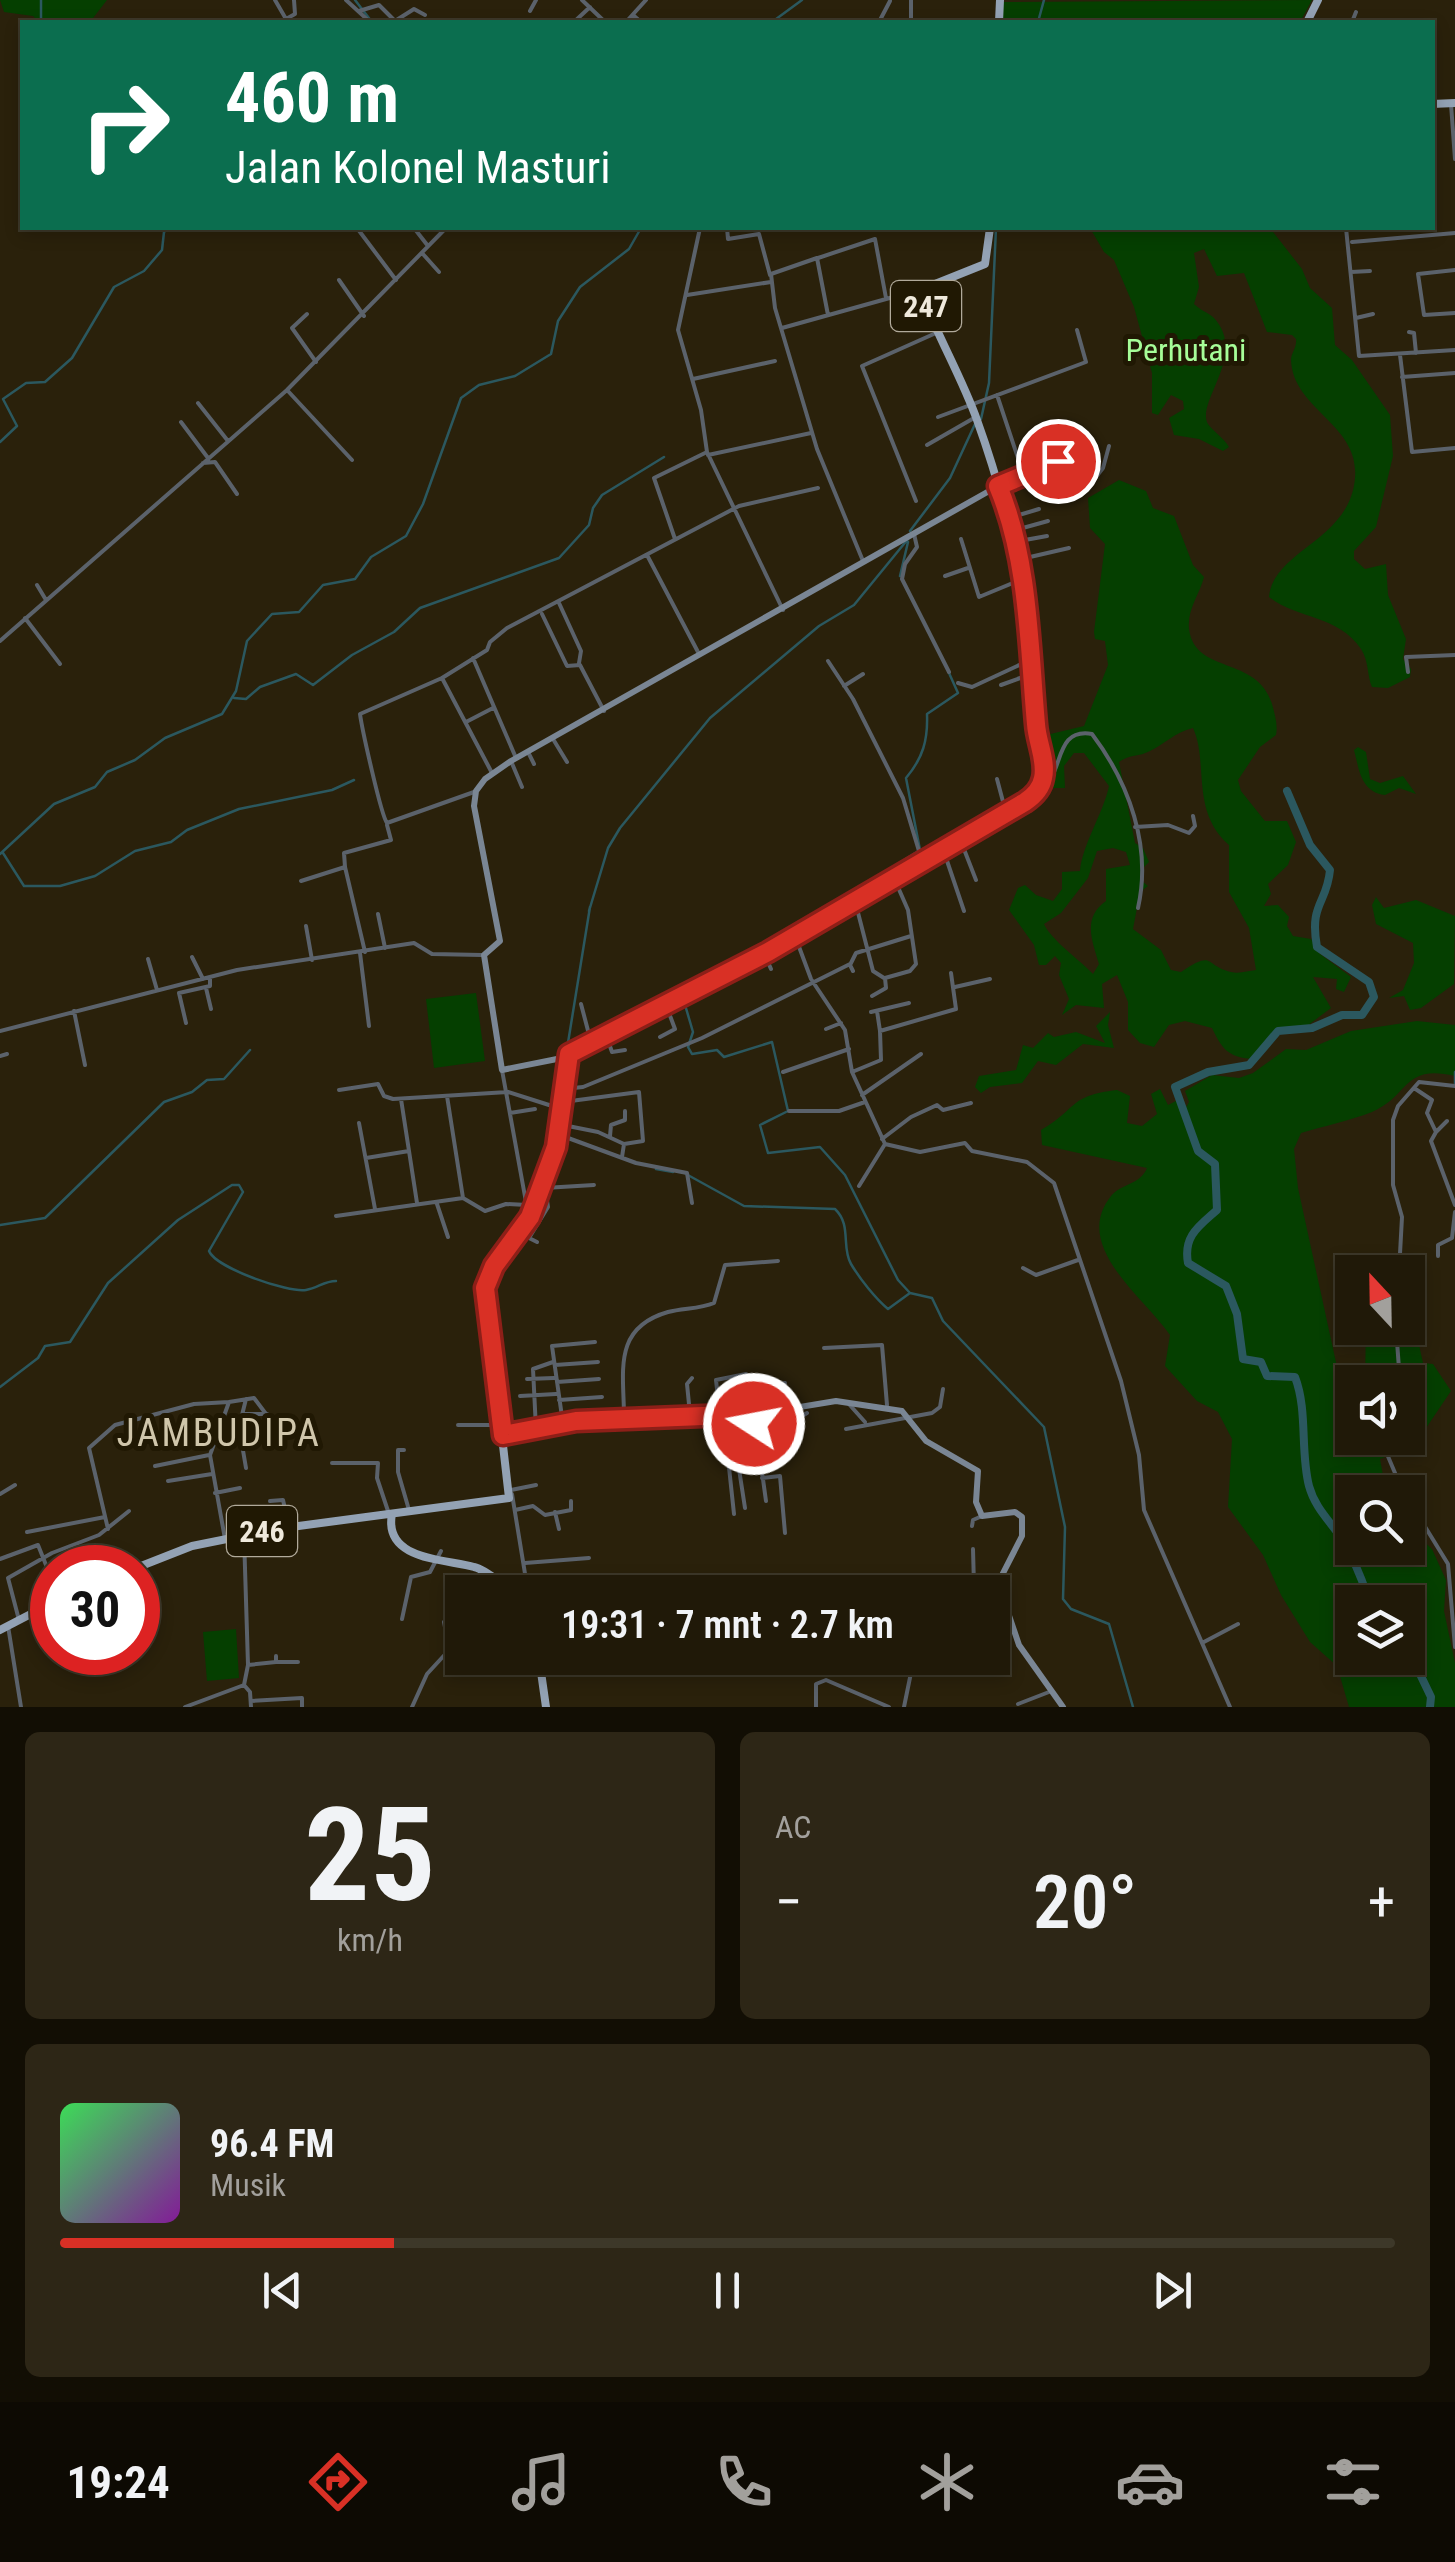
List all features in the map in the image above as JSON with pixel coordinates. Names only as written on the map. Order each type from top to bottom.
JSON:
[{"type":"main road","name":"247","points":[[990,230],[984,264],[922,289],[936,333],[976,419],[1009,518],[1035,672],[1035,722],[1044,767],[1040,788]]},
{"type":"main road","points":[[486,1575],[475,1567],[435,1560],[400,1542],[390,1514],[497,1502],[511,1490],[485,1288],[494,1266],[530,1217],[542,1188],[561,1130],[565,1057],[764,954],[1006,813],[1040,788]]},
{"type":"main road","name":"246","points":[[160,1559],[192,1546],[284,1527],[390,1514]]},
{"type":"main road","points":[[4,1628],[30,1614]]},
{"type":"main road","points":[[541,1675],[546,1707]]},
{"type":"street","points":[[275,0],[286,19],[295,14],[294,0]]},
{"type":"street","points":[[346,0],[368,20]]},
{"type":"street","points":[[530,11],[536,0]]},
{"type":"street","points":[[582,0],[603,20]]},
{"type":"street","points":[[628,20],[646,0]]},
{"type":"street","points":[[359,11],[378,5],[394,20]]},
{"type":"street","points":[[576,20],[590,7]]},
{"type":"street","points":[[396,20],[413,9],[425,14]]},
{"type":"street","points":[[1353,20],[1356,12]]},
{"type":"street","points":[[633,15],[638,20]]},
{"type":"street","points":[[1453,103],[1455,159]]},
{"type":"street","points":[[359,230],[397,280]]},
{"type":"street","points":[[416,230],[428,246]]},
{"type":"street","points":[[0,641],[288,390],[364,316],[443,230]]},
{"type":"street","points":[[700,230],[678,326],[707,453],[783,610]]},
{"type":"street","points":[[728,230],[730,239],[759,234],[812,433],[862,561]]},
{"type":"street","points":[[1346,230],[1361,357],[1455,350]]},
{"type":"street","points":[[1352,242],[1455,233]]},
{"type":"street","points":[[684,295],[771,278],[876,239],[886,298]]},
{"type":"street","points":[[422,253],[439,272]]},
{"type":"street","points":[[818,258],[828,315]]},
{"type":"street","points":[[1455,270],[1418,274],[1424,316],[1455,312]]},
{"type":"street","points":[[1351,272],[1370,271]]},
{"type":"street","points":[[338,280],[364,316]]},
{"type":"street","points":[[782,328],[922,289]]},
{"type":"street","points":[[306,314],[292,327],[316,362]]},
{"type":"street","points":[[1356,318],[1373,314]]},
{"type":"street","points":[[938,416],[1086,362],[1077,330]]},
{"type":"street","points":[[1409,332],[1414,333],[1416,354]]},
{"type":"street","points":[[916,501],[862,366],[936,333]]},
{"type":"street","points":[[1400,355],[1412,452],[1455,448]]},
{"type":"street","points":[[693,379],[775,361]]},
{"type":"street","points":[[1402,377],[1455,374]]},
{"type":"street","points":[[288,390],[352,460]]},
{"type":"street","points":[[997,394],[1024,473]]},
{"type":"street","points":[[198,403],[228,440]]},
{"type":"street","points":[[926,445],[976,419]]},
{"type":"street","points":[[182,422],[208,458]]},
{"type":"street","points":[[675,539],[654,478],[707,453],[812,433]]},
{"type":"street","points":[[387,823],[476,791],[492,773],[514,760],[1024,473],[1073,458],[1076,478],[1090,486],[1102,468],[1108,446]]},
{"type":"street","points":[[203,463],[215,462],[238,494]]},
{"type":"street","points":[[368,1026],[363,952],[345,852],[391,841],[360,714],[442,678],[473,658],[507,628],[732,509],[818,488]]},
{"type":"street","points":[[1009,518],[1039,509]]},
{"type":"street","points":[[1012,531],[1048,522]]},
{"type":"street","points":[[1014,542],[1047,536]]},
{"type":"street","points":[[909,537],[917,546],[905,564],[902,580],[950,672]]},
{"type":"street","points":[[960,539],[980,598],[1020,580]]},
{"type":"street","points":[[1017,560],[1069,548]]},
{"type":"street","points":[[648,554],[700,656]]},
{"type":"street","points":[[945,576],[968,568]]},
{"type":"street","points":[[37,585],[46,600]]},
{"type":"street","points":[[559,603],[581,651],[579,664],[604,710]]},
{"type":"street","points":[[541,613],[566,666],[579,664]]},
{"type":"street","points":[[25,618],[60,664]]},
{"type":"street","points":[[1408,672],[1406,657],[1455,655]]},
{"type":"street","points":[[473,658],[522,788]]},
{"type":"street","points":[[958,684],[972,686],[1033,660]]},
{"type":"street","points":[[828,661],[903,798],[922,861]]},
{"type":"street","points":[[1001,685],[1035,672]]},
{"type":"street","points":[[844,686],[863,674]]},
{"type":"street","points":[[442,678],[492,773]]},
{"type":"street","points":[[466,722],[493,708]]},
{"type":"street","points":[[1040,788],[1049,782],[1067,740],[1078,733],[1092,734],[1124,784],[1144,867],[1138,908]]},
{"type":"street","points":[[553,738],[567,762]]},
{"type":"street","points":[[528,752],[534,764]]},
{"type":"street","points":[[997,779],[1006,813]]},
{"type":"street","points":[[0,1031],[206,979],[385,948],[416,944],[432,954],[484,955],[497,946],[500,934],[478,837],[476,791]]},
{"type":"street","points":[[1135,827],[1168,826],[1189,833],[1195,826],[1194,816]]},
{"type":"street","points":[[960,840],[976,880]]},
{"type":"street","points":[[943,849],[964,911]]},
{"type":"street","points":[[301,881],[345,867]]},
{"type":"street","points":[[856,901],[873,971],[886,978],[914,969],[909,912],[894,878]]},
{"type":"street","points":[[378,914],[385,948]]},
{"type":"street","points":[[306,926],[312,960]]},
{"type":"street","points":[[795,936],[814,984],[841,1023],[852,1072],[884,1141],[928,1152],[961,1143],[972,1151],[1036,1166],[1054,1183],[1121,1380],[1139,1455],[1144,1510],[1230,1707]]},
{"type":"street","points":[[563,1089],[583,1087],[652,1058],[814,984],[850,964],[856,953],[866,948],[910,936]]},
{"type":"street","points":[[764,954],[771,969]]},
{"type":"street","points":[[484,955],[530,1217]]},
{"type":"street","points":[[171,988],[179,993],[212,986],[192,957]]},
{"type":"street","points":[[148,959],[157,990]]},
{"type":"street","points":[[850,964],[852,972]]},
{"type":"street","points":[[880,1030],[954,1011],[958,1006],[951,972]]},
{"type":"street","points":[[872,996],[886,988],[886,978]]},
{"type":"street","points":[[955,987],[990,978]]},
{"type":"street","points":[[206,988],[212,1008]]},
{"type":"street","points":[[179,993],[186,1023]]},
{"type":"street","points":[[852,1072],[881,1060],[880,1030],[874,1011],[909,1003]]},
{"type":"street","points":[[582,1004],[592,1042]]},
{"type":"street","points":[[660,1037],[675,1029],[666,1005]]},
{"type":"street","points":[[74,1011],[86,1065]]},
{"type":"street","points":[[826,1029],[841,1023]]},
{"type":"street","points":[[606,1035],[614,1054],[625,1050]]},
{"type":"street","points":[[783,1072],[849,1049]]},
{"type":"street","points":[[0,1056],[7,1054]]},
{"type":"street","points":[[862,1095],[921,1054]]},
{"type":"street","points":[[502,1070],[565,1057]]},
{"type":"street","points":[[1400,1255],[1402,1217],[1394,1184],[1393,1120],[1414,1088],[1428,1080],[1455,1086]]},
{"type":"street","points":[[339,1090],[378,1084],[384,1096],[401,1099],[506,1092],[548,1105]]},
{"type":"street","points":[[1414,1088],[1432,1100],[1427,1113],[1436,1132]]},
{"type":"street","points":[[561,1130],[610,1136],[624,1144],[642,1141],[642,1103],[635,1090],[562,1102]]},
{"type":"street","points":[[446,1096],[463,1198]]},
{"type":"street","points":[[401,1099],[418,1205]]},
{"type":"street","points":[[789,1111],[839,1112],[864,1102]]},
{"type":"street","points":[[859,1186],[884,1141],[911,1116],[937,1106],[942,1110],[971,1102]]},
{"type":"street","points":[[510,1114],[535,1109]]},
{"type":"street","points":[[610,1136],[611,1125],[625,1120],[626,1110]]},
{"type":"street","points":[[1438,1256],[1438,1245],[1452,1238],[1455,1208],[1431,1141],[1447,1121]]},
{"type":"street","points":[[359,1123],[375,1208]]},
{"type":"street","points":[[561,1130],[622,1157],[687,1173],[692,1203]]},
{"type":"street","points":[[622,1157],[624,1144]]},
{"type":"street","points":[[366,1158],[410,1151]]},
{"type":"street","points":[[537,1242],[530,1238],[548,1206],[542,1188],[594,1185]]},
{"type":"street","points":[[336,1216],[463,1198],[485,1212],[506,1204],[527,1205]]},
{"type":"street","points":[[437,1204],[448,1238]]},
{"type":"street","points":[[1023,1268],[1036,1275],[1078,1260]]},
{"type":"street","points":[[624,1417],[622,1355],[636,1329],[669,1312],[714,1303],[726,1265],[778,1261]]},
{"type":"street","points":[[563,1424],[552,1346],[595,1342]]},
{"type":"street","points":[[824,1348],[882,1345],[888,1405]]},
{"type":"street","points":[[536,1429],[530,1379],[535,1365],[598,1362]]},
{"type":"street","points":[[720,1416],[716,1380],[746,1374]]},
{"type":"street","points":[[684,1415],[689,1404],[687,1384],[692,1378]]},
{"type":"street","points":[[530,1379],[599,1379]]},
{"type":"street","points":[[785,1383],[765,1389],[776,1432],[807,1412]]},
{"type":"street","points":[[846,1429],[865,1422],[909,1418],[940,1407],[943,1389]]},
{"type":"street","points":[[520,1396],[602,1397]]},
{"type":"street","points":[[246,1397],[239,1427],[246,1468]]},
{"type":"street","points":[[108,1528],[89,1448],[115,1425],[188,1405],[246,1397],[257,1400],[275,1426],[207,1429],[187,1434]]},
{"type":"street","points":[[458,1425],[536,1429],[624,1417],[754,1414],[823,1400],[888,1405],[909,1418],[926,1441],[978,1471],[976,1502],[982,1516]]},
{"type":"street","points":[[226,1539],[210,1455],[229,1402]]},
{"type":"street","points":[[847,1402],[865,1422]]},
{"type":"street","points":[[865,1422],[869,1404]]},
{"type":"street","points":[[243,1414],[267,1414]]},
{"type":"street","points":[[754,1414],[766,1501]]},
{"type":"street","points":[[710,1416],[713,1444],[766,1435]]},
{"type":"street","points":[[735,1443],[745,1508]]},
{"type":"street","points":[[719,1445],[720,1453],[728,1458],[734,1514]]},
{"type":"street","points":[[404,1450],[398,1450],[397,1468],[409,1510]]},
{"type":"street","points":[[155,1466],[210,1455]]},
{"type":"street","points":[[332,1464],[378,1462],[378,1478],[390,1514]]},
{"type":"street","points":[[168,1482],[212,1474]]},
{"type":"street","points":[[762,1478],[780,1476],[785,1533]]},
{"type":"street","points":[[0,1494],[15,1486]]},
{"type":"street","points":[[526,1575],[511,1490],[536,1486]]},
{"type":"street","points":[[215,1494],[240,1488]]},
{"type":"street","points":[[270,1501],[283,1500],[284,1548]]},
{"type":"street","points":[[515,1510],[532,1506],[544,1515],[571,1510],[570,1501]]},
{"type":"street","points":[[72,1545],[108,1528],[128,1511]]},
{"type":"street","points":[[556,1512],[559,1530]]},
{"type":"street","points":[[972,1526],[973,1520],[982,1516],[1015,1512],[1022,1518],[1022,1536],[1002,1575]]},
{"type":"street","points":[[28,1532],[106,1517]]},
{"type":"street","points":[[1425,1527],[1448,1564],[1455,1647]]},
{"type":"street","points":[[244,1536],[248,1665],[244,1685],[251,1704],[302,1698],[302,1707]]},
{"type":"street","points":[[0,1558],[30,1547]]},
{"type":"street","points":[[972,1550],[973,1575]]},
{"type":"street","points":[[402,1619],[410,1577],[430,1572],[442,1551]]},
{"type":"street","points":[[525,1563],[589,1558]]},
{"type":"street","points":[[19,1620],[8,1578],[30,1566]]},
{"type":"street","points":[[1010,1617],[1020,1645],[1063,1707]]},
{"type":"street","points":[[444,1622],[445,1627]]},
{"type":"street","points":[[1202,1643],[1238,1624]]},
{"type":"street","points":[[4,1628],[21,1707]]},
{"type":"street","points":[[412,1707],[429,1671],[445,1654]]},
{"type":"street","points":[[248,1665],[276,1659],[298,1662]]},
{"type":"street","points":[[816,1707],[815,1686],[820,1680],[838,1682],[891,1707],[904,1706],[910,1675]]},
{"type":"street","points":[[185,1707],[244,1685]]},
{"type":"street","points":[[1018,1704],[1054,1690]]},
{"type":"green space","points":[[0,0],[107,0],[92,20],[37,20],[4,12]]},
{"type":"green space","points":[[1312,0],[1301,20],[1002,20],[1003,2]]},
{"type":"green space","name":"Perhutani","points":[[1091,230],[1272,230],[1302,269],[1310,288],[1332,308],[1335,345],[1352,360],[1390,415],[1393,456],[1376,527],[1354,551],[1354,559],[1365,569],[1386,564],[1388,595],[1406,639],[1403,659],[1411,669],[1410,677],[1388,688],[1372,687],[1364,654],[1352,638],[1329,623],[1269,597],[1283,567],[1340,517],[1355,478],[1354,459],[1347,444],[1295,377],[1291,360],[1296,339],[1267,332],[1244,273],[1217,276],[1204,249],[1194,253],[1199,287],[1194,304],[1213,317],[1223,331],[1226,346],[1206,415],[1208,424],[1229,447],[1223,451],[1199,439],[1174,435],[1169,418],[1184,409],[1183,401],[1171,395],[1158,415],[1152,413],[1152,373],[1134,307],[1114,260],[1104,252]]},
{"type":"green space","points":[[1119,480],[1146,491],[1153,508],[1174,516],[1193,565],[1204,577],[1190,615],[1194,643],[1214,660],[1254,678],[1272,704],[1276,735],[1260,747],[1238,780],[1241,791],[1265,821],[1287,821],[1296,842],[1288,865],[1268,884],[1271,894],[1264,906],[1278,905],[1289,917],[1287,926],[1293,936],[1311,939],[1320,954],[1351,977],[1344,992],[1336,989],[1337,979],[1313,977],[1331,1008],[1307,1026],[1293,1027],[1268,1039],[1252,1059],[1227,1051],[1212,1028],[1185,1021],[1169,1025],[1154,1047],[1140,1043],[1128,1030],[1128,1002],[1117,975],[1102,984],[1104,1008],[1076,1005],[1062,1015],[1069,999],[1059,975],[1061,963],[1055,956],[1046,965],[1039,965],[1034,945],[1009,910],[1018,888],[1025,885],[1036,895],[1053,901],[1062,889],[1062,872],[1080,871],[1109,786],[1084,753],[1074,753],[1064,766],[1065,788],[1049,788],[1042,736],[1084,726],[1108,665],[1105,641],[1095,639],[1094,632],[1105,544],[1090,528],[1088,498]],"holes":[[[1193,728],[1205,802],[1217,832],[1229,845],[1229,892],[1249,928],[1256,970],[1231,972],[1205,960],[1181,972],[1171,970],[1161,950],[1133,929],[1140,892],[1148,886],[1142,881],[1142,869],[1149,862],[1143,848],[1135,843],[1119,762],[1146,753]],[[1113,848],[1126,852],[1130,865],[1106,869],[1106,901],[1091,922],[1099,964],[1093,974],[1044,924],[1061,913],[1088,878],[1097,851]]]},
{"type":"green space","points":[[1358,747],[1366,752],[1370,779],[1380,783],[1403,776],[1416,794],[1399,788],[1385,795],[1370,789],[1359,771],[1354,750]]},
{"type":"green space","points":[[1376,897],[1384,908],[1416,900],[1455,916],[1454,984],[1421,1008],[1410,1010],[1404,996],[1389,998],[1403,990],[1414,963],[1413,943],[1376,924],[1372,905]]},
{"type":"green space","points":[[476,993],[485,1061],[434,1068],[426,999]]},
{"type":"green space","points":[[1110,1012],[1108,1025],[1114,1048],[1083,1044],[1056,1065],[1038,1061],[1022,1083],[990,1087],[981,1093],[975,1087],[979,1076],[1016,1070],[1023,1045],[1033,1048],[1048,1033],[1054,1037],[1076,1032],[1105,1043],[1096,1026]]},
{"type":"green space","points":[[1417,1021],[1455,1025],[1455,1076],[1438,1073],[1415,1078],[1372,1112],[1301,1133],[1294,1149],[1298,1188],[1337,1365],[1335,1455],[1390,1455],[1380,1459],[1383,1475],[1335,1475],[1335,1565],[1425,1565],[1425,1543],[1432,1549],[1446,1580],[1444,1611],[1455,1663],[1455,1707],[1349,1707],[1340,1675],[1425,1675],[1425,1585],[1335,1585],[1335,1664],[1310,1642],[1281,1595],[1263,1555],[1228,1507],[1232,1439],[1218,1412],[1197,1401],[1165,1366],[1170,1335],[1129,1288],[1105,1252],[1101,1215],[1111,1196],[1140,1178],[1147,1168],[1042,1145],[1041,1130],[1089,1096],[1117,1090],[1130,1096],[1127,1123],[1142,1126],[1157,1114],[1151,1094],[1160,1089],[1168,1105],[1176,1101],[1185,1109],[1189,1102],[1185,1091],[1212,1075],[1239,1078],[1253,1073],[1286,1049],[1306,1050],[1351,1031]]},
{"type":"green space","points":[[1366,1345],[1419,1345],[1423,1363],[1433,1364],[1451,1391],[1425,1430],[1425,1365],[1365,1365]]},
{"type":"green space","points":[[236,1629],[239,1678],[207,1681],[203,1632]]},
{"type":"waterway","points":[[41,0],[41,20]]},
{"type":"waterway","points":[[355,0],[370,20]]},
{"type":"waterway","points":[[775,20],[802,0]]},
{"type":"waterway","points":[[1039,20],[1044,0]]},
{"type":"waterway","points":[[0,442],[17,426],[3,399],[26,383],[45,382],[72,358],[114,287],[144,271],[162,250],[166,230]]},
{"type":"waterway","points":[[0,854],[54,804],[95,787],[107,772],[135,760],[165,738],[222,714],[236,691],[247,641],[272,614],[299,612],[323,585],[355,579],[371,557],[406,536],[423,504],[461,398],[479,385],[515,376],[551,354],[558,321],[580,287],[629,249],[640,230]]},
{"type":"waterway","points":[[981,419],[989,383],[996,230]]},
{"type":"waterway","points":[[910,531],[950,478],[975,424]]},
{"type":"waterway","points":[[234,698],[246,699],[260,687],[296,674],[313,685],[352,655],[394,632],[420,608],[559,558],[589,525],[593,508],[602,495],[664,457]]},
{"type":"waterway","points":[[561,1086],[590,907],[589,911],[608,848],[620,828],[710,718],[819,626],[854,605],[908,539]]},
{"type":"waterway","points":[[900,576],[908,542]]},
{"type":"waterway","points":[[774,946],[776,940],[920,850],[906,778],[923,748],[927,714],[958,693],[949,673]]},
{"type":"waterway","points":[[3,853],[24,886],[60,886],[95,876],[135,851],[171,842],[187,830],[239,809],[332,790],[354,780]]},
{"type":"waterway","points":[[1287,791],[1310,845],[1330,870],[1315,921],[1317,947],[1369,982],[1374,997],[1362,1015],[1342,1015],[1312,1028],[1278,1031],[1249,1065],[1208,1072],[1175,1087],[1198,1151],[1215,1164],[1217,1210],[1190,1239],[1187,1254],[1188,1263],[1226,1286],[1237,1314],[1243,1359],[1261,1362],[1267,1376],[1295,1377],[1312,1494],[1346,1546],[1363,1585]]},
{"type":"waterway","points":[[683,998],[693,1032],[688,1047],[692,1054],[717,1050],[724,1057],[772,1042],[788,1111],[760,1125],[768,1153],[820,1147],[845,1175],[898,1280],[910,1293],[932,1298],[943,1321],[1044,1427],[1065,1527],[1063,1599],[1071,1609],[1109,1624],[1133,1707]]},
{"type":"waterway","points":[[0,1225],[45,1218],[164,1102],[192,1092],[207,1080],[224,1079],[250,1050]]},
{"type":"waterway","points":[[1455,1072],[1455,1085]]},
{"type":"waterway","points":[[656,1169],[673,1172]]},
{"type":"waterway","points":[[686,1174],[744,1206],[835,1209],[843,1222],[851,1264],[873,1294],[888,1309],[910,1293]]},
{"type":"waterway","points":[[0,1387],[38,1358],[45,1346],[70,1342],[108,1283],[178,1220],[232,1185],[239,1185],[243,1192],[209,1251],[214,1258],[238,1272],[284,1288],[306,1290],[336,1281]]},
{"type":"waterway","points":[[1420,1675],[1431,1697],[1430,1707]]},
{"type":"district","name":"JAMBUDIPA","points":[[219,1433]]},
{"type":"route","points":[[754,1424],[754,1414],[674,1414],[576,1421],[503,1435],[488,1320],[488,1276],[530,1217],[556,1147],[569,1054],[795,936],[1025,802],[1040,788],[1044,767],[1035,722],[1035,672],[1012,531],[998,486],[1058,461]]}]
